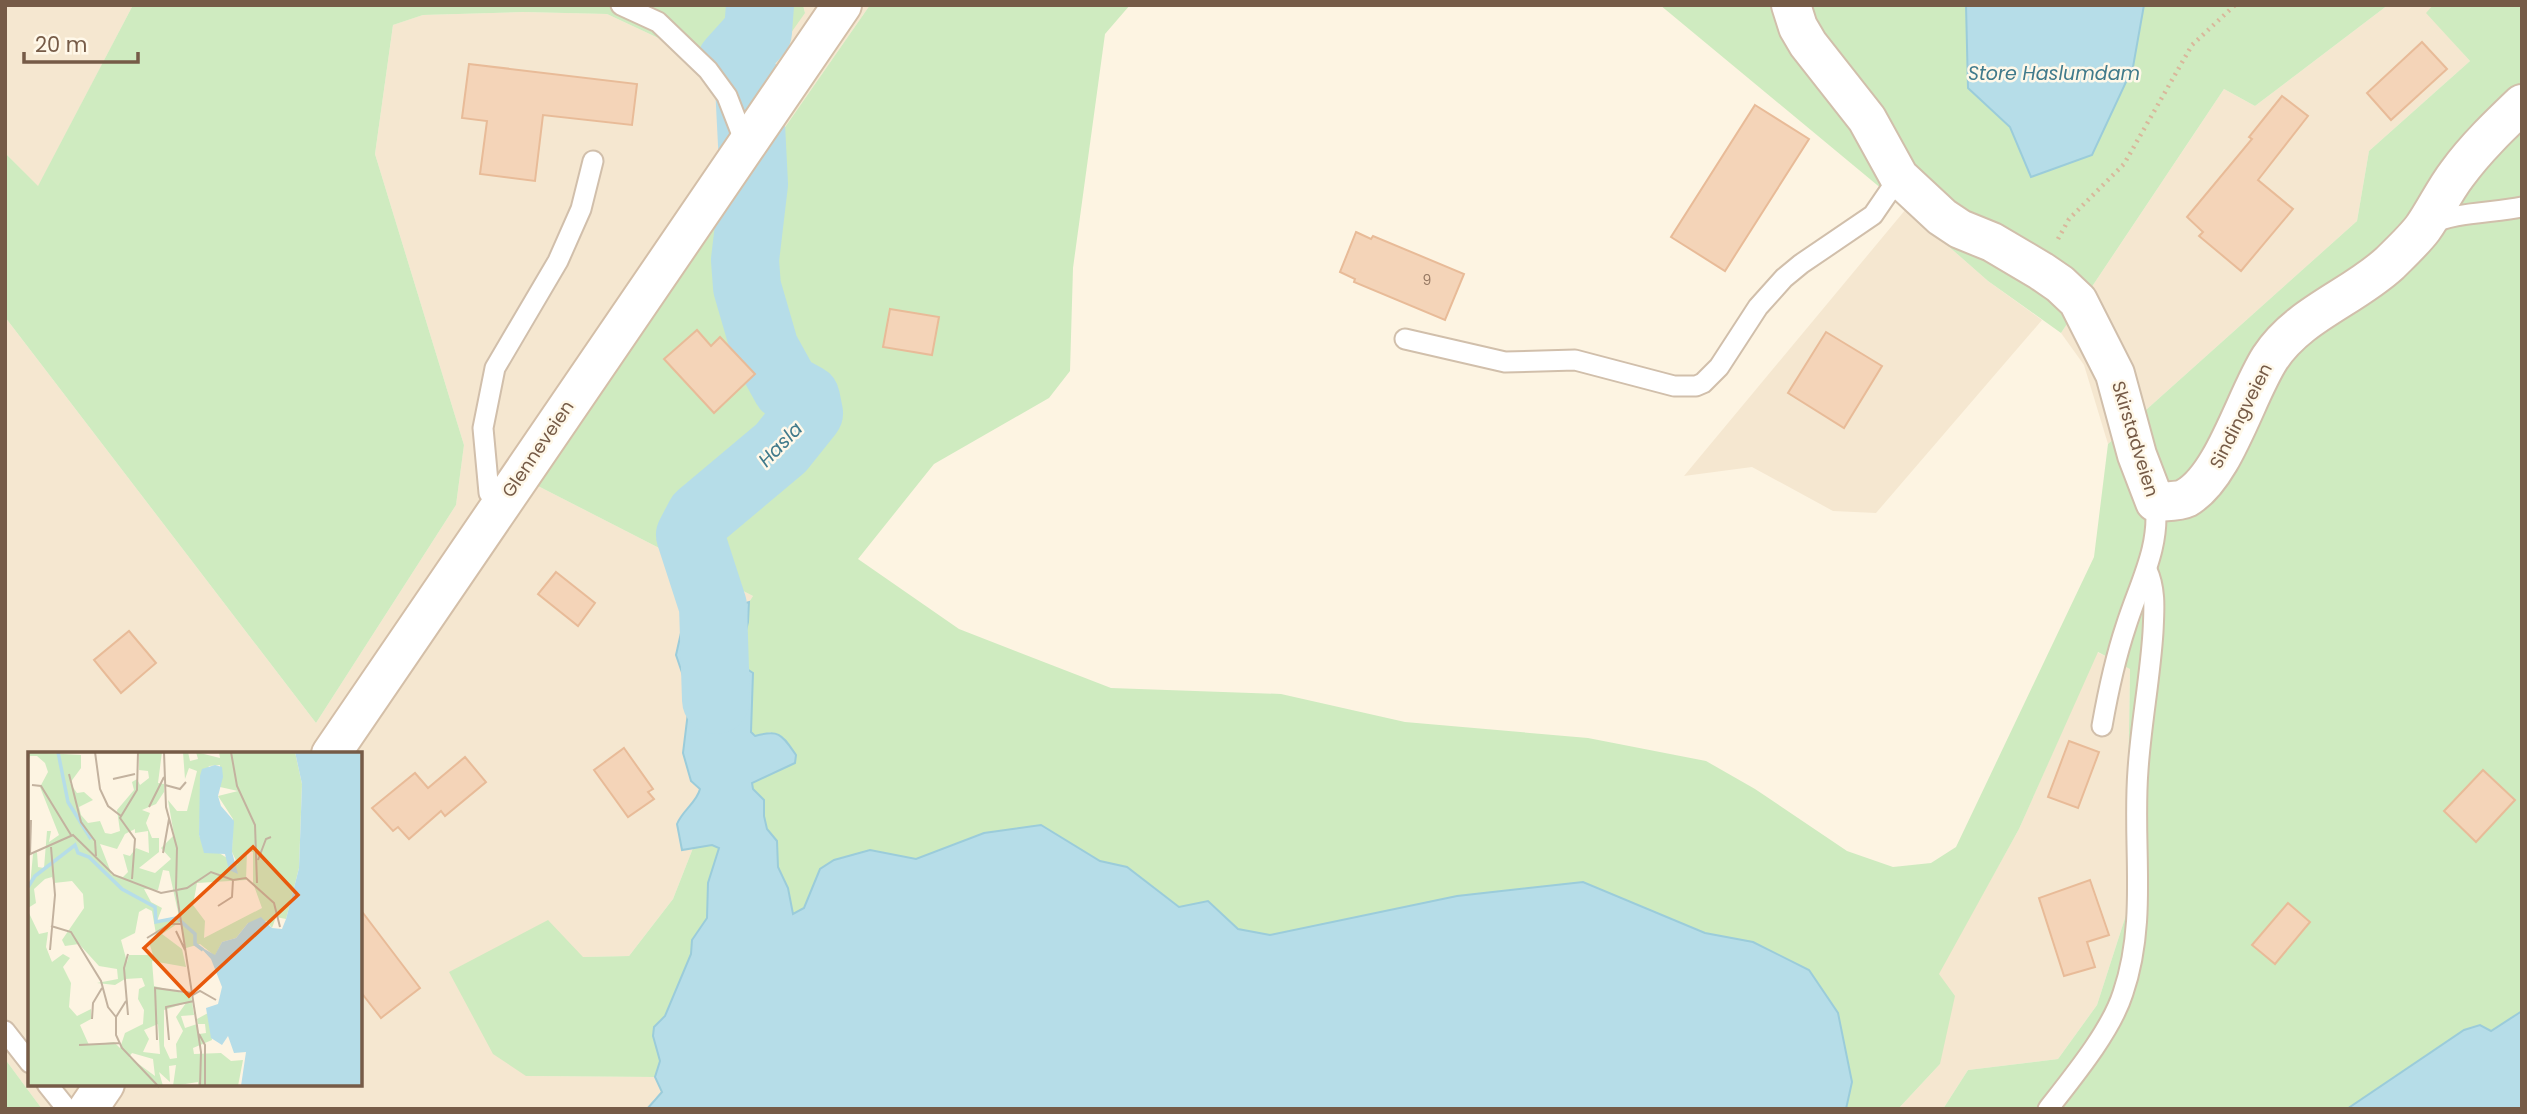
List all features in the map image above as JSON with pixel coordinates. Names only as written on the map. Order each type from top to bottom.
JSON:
[{"type":"street","name":"Glenneveien","points":[[332,752],[842,5]]},
{"type":"street","name":"Skirstadveien","points":[[1791,5],[1798,27],[1808,44],[1867,119],[1899,177],[1942,217],[2041,271],[2078,301],[2115,374],[2137,455],[2155,502]]},
{"type":"street","name":"Sindingveien","points":[[2155,502],[2185,499],[2205,482],[2217,465],[2270,358],[2297,328],[2365,284],[2389,264],[2422,229],[2459,171],[2489,136],[2522,104]]},
{"type":"street","points":[[89,1109],[104,1086]]},
{"type":"lane","points":[[621,5],[658,22],[708,71],[727,96],[746,145]]},
{"type":"lane","points":[[503,500],[489,494],[483,428],[495,368],[558,261],[581,209],[593,161]]},
{"type":"lane","points":[[1405,340],[1504,362],[1576,360],[1674,386],[1696,386],[1703,383],[1719,367],[1758,307],[1784,278],[1873,215],[1899,177]]},
{"type":"lane","points":[[2422,229],[2434,222],[2453,217],[2522,207]]},
{"type":"lane","name":"Skirstadveien","points":[[2048,1109],[2116,1010],[2137,938],[2137,770],[2151,668],[2154,603],[2147,569],[2157,530],[2155,502]]},
{"type":"lane","points":[[2102,726],[2120,645],[2147,569]]},
{"type":"lane","points":[[5,1031],[28,1060]]},
{"type":"lane","points":[[49,1086],[67,1109]]},
{"type":"path","points":[[2041,271],[2070,219],[2124,164],[2192,46],[2235,5]]},
{"type":"shaded area","points":[[5,5],[133,5],[38,187],[5,153]]},
{"type":"shaded area","points":[[803,5],[870,5],[536,485],[753,596],[749,602],[734,606],[713,606],[676,655],[690,696],[683,753],[700,789],[699,795],[680,817],[682,850],[693,848],[673,899],[629,956],[583,957],[526,1076],[655,1077],[662,1091],[661,1095],[655,1098],[647,1109],[42,1109],[5,1059],[5,317],[316,723],[456,505],[464,445],[375,154],[393,25],[423,15],[523,12],[607,14],[686,51],[805,13]]},
{"type":"shaded area","points":[[2388,5],[2433,5],[2427,13],[2470,61],[2369,151],[2357,221],[2108,444],[2084,365],[2061,333],[2224,89],[2255,106]]},
{"type":"shaded area","points":[[1906,209],[1988,281],[2042,320],[1876,513],[1833,511],[1752,467],[1684,476]]},
{"type":"shaded area","points":[[2097,652],[2130,668],[2126,915],[2097,1005],[2058,1059],[1968,1070],[1943,1109],[1895,1109],[1899,1108],[1940,1064],[1938,974],[2019,829]]},
{"type":"green space","points":[[133,5],[803,5],[805,13],[748,94],[686,51],[607,14],[523,12],[423,15],[393,25],[375,154],[464,445],[456,505],[316,723],[5,317],[5,153],[38,186]]},
{"type":"green space","points":[[870,5],[1130,5],[1105,34],[1073,268],[1070,371],[1049,398],[934,464],[858,559],[959,629],[1111,688],[1281,694],[1405,722],[1588,738],[1706,761],[1755,789],[1847,851],[1893,867],[1931,863],[1956,847],[2094,557],[2108,444],[2357,221],[2369,151],[2470,61],[2426,13],[2433,5],[2522,5],[2522,1011],[2491,1031],[2464,1030],[2347,1109],[1943,1109],[1968,1070],[2058,1059],[2097,1005],[2126,915],[2130,669],[2098,652],[2019,829],[1939,974],[1955,996],[1940,1064],[1899,1108],[1895,1109],[1846,1109],[1852,1082],[1753,942],[1705,933],[1583,882],[1457,896],[1270,935],[1238,929],[1208,901],[1179,907],[1127,867],[1100,861],[1041,825],[984,833],[916,859],[870,850],[834,860],[820,869],[804,908],[793,914],[788,888],[778,867],[777,841],[767,829],[764,801],[753,789],[752,783],[771,772],[771,732],[755,736],[751,733],[753,673],[738,663],[748,622],[749,602],[753,596],[536,485]]},
{"type":"green space","points":[[1660,5],[1966,5],[1968,88],[2010,127],[2031,177],[2133,67],[2144,5],[2388,5],[2255,106],[2224,89],[2061,333],[1988,281],[1906,209]]},
{"type":"green space","points":[[712,845],[719,848],[708,883],[707,918],[692,940],[691,954],[665,1016],[659,1021],[653,1036],[660,1062],[655,1077],[526,1076],[493,1054],[449,972],[548,920],[583,957],[629,956],[673,899],[693,848]]},
{"type":"green space","points":[[5,1059],[42,1109],[5,1109]]},
{"type":"water","name":"Store Haslumdam","points":[[1966,5],[2144,5],[2133,67],[2092,155],[2031,177],[2010,127],[1968,88]]},
{"type":"water","points":[[749,602],[748,622],[738,663],[753,673],[751,732],[755,736],[770,733],[780,735],[796,755],[795,763],[752,783],[753,789],[764,800],[767,829],[777,841],[778,867],[788,888],[793,914],[804,908],[820,869],[834,860],[870,850],[916,859],[984,833],[1041,825],[1100,861],[1127,867],[1179,907],[1208,901],[1238,929],[1270,935],[1457,896],[1583,882],[1705,933],[1753,942],[1809,970],[1838,1013],[1852,1082],[1846,1109],[647,1109],[662,1092],[655,1077],[660,1061],[653,1036],[654,1027],[665,1016],[691,954],[692,940],[707,918],[708,883],[719,848],[712,845],[682,850],[677,824],[700,789],[691,781],[683,753],[690,696],[676,655],[683,624],[713,606],[734,606]]},
{"type":"water","points":[[2522,1011],[2522,1109],[2347,1109],[2464,1030],[2480,1025],[2491,1031]]},
{"type":"building","points":[[2422,42],[2447,69],[2391,120],[2367,93]]},
{"type":"building","points":[[469,64],[637,84],[632,125],[543,115],[535,181],[480,174],[487,121],[462,118]]},
{"type":"building","points":[[2282,96],[2308,116],[2258,180],[2293,209],[2241,271],[2199,236],[2203,232],[2187,217],[2252,139],[2249,137]]},
{"type":"building","points":[[1755,105],[1809,139],[1725,271],[1671,237]]},
{"type":"building","points":[[1356,232],[1371,239],[1373,236],[1464,274],[1445,320],[1354,282],[1355,279],[1340,272]]},
{"type":"building","points":[[890,309],[939,317],[932,355],[883,347]]},
{"type":"building","points":[[697,330],[711,346],[720,337],[755,374],[714,413],[664,359]]},
{"type":"building","points":[[1826,332],[1882,366],[1844,428],[1788,393]]},
{"type":"building","points":[[556,572],[595,603],[578,626],[538,594]]},
{"type":"building","points":[[129,631],[156,663],[121,693],[94,660]]},
{"type":"building","points":[[2069,741],[2099,752],[2078,808],[2048,797]]},
{"type":"building","points":[[624,748],[653,789],[648,792],[654,799],[628,817],[594,770]]},
{"type":"building","points":[[465,757],[486,782],[445,816],[441,811],[409,839],[398,827],[393,831],[372,808],[415,773],[428,788]]},
{"type":"building","points":[[2483,770],[2515,800],[2476,842],[2444,811]]},
{"type":"building","points":[[2090,880],[2109,935],[2087,942],[2095,967],[2064,976],[2039,898]]},
{"type":"building","points":[[2288,903],[2310,922],[2275,964],[2252,945]]},
{"type":"building","points":[[362,912],[420,988],[381,1018],[362,994]]},
{"type":"waterway","name":"Hasla","points":[[716,700],[713,606],[690,535],[700,516],[781,448],[809,413],[806,398],[786,387],[765,349],[747,287],[745,260],[754,184],[749,85],[731,62],[758,32],[760,5]]}]
